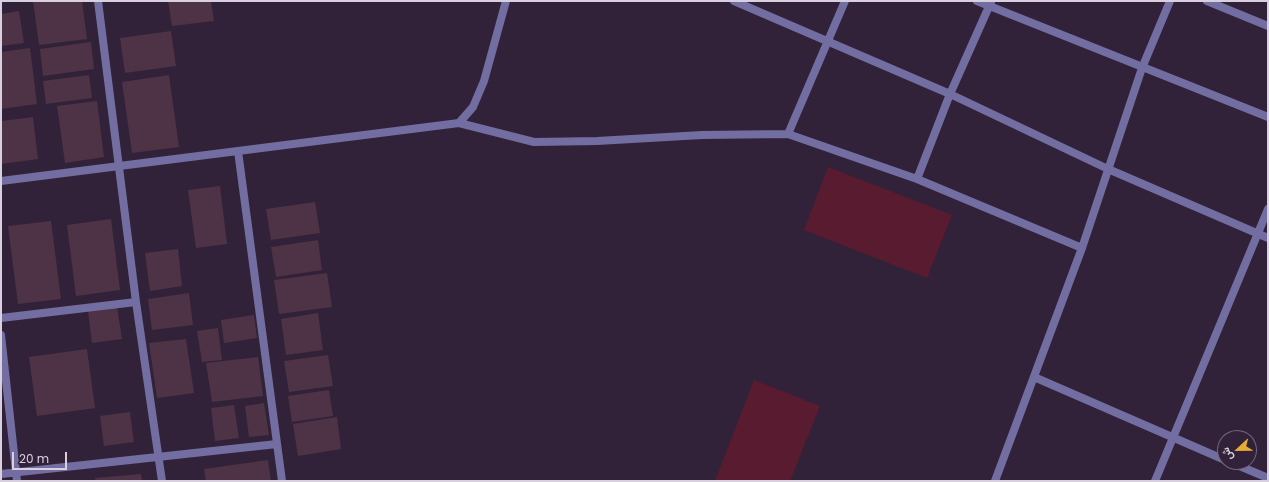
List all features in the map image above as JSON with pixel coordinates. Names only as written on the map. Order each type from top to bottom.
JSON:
[{"type":"street","points":[[98,1],[136,302],[162,481]]},
{"type":"street","points":[[459,123],[474,107],[484,81],[506,1]]},
{"type":"street","points":[[734,1],[828,40],[950,94],[1108,169],[1268,238]]},
{"type":"street","points":[[788,134],[845,1]]},
{"type":"street","points":[[978,1],[990,3],[1142,68],[1268,117]]},
{"type":"street","points":[[995,481],[1082,248],[1142,68],[1170,1]]},
{"type":"street","points":[[1207,1],[1268,26]]},
{"type":"street","points":[[917,179],[950,94],[990,3]]},
{"type":"street","points":[[1,180],[459,123],[534,142],[598,141],[702,135],[788,134],[917,179],[1082,248]]},
{"type":"street","points":[[238,151],[282,481]]},
{"type":"street","points":[[1154,481],[1268,209]]},
{"type":"street","points":[[1,318],[136,302]]},
{"type":"street","points":[[1,335],[16,477]]},
{"type":"street","points":[[1034,377],[1217,457]]},
{"type":"street","points":[[1,474],[16,477],[159,456],[277,444]]},
{"type":"street","points":[[1249,470],[1268,478]]},
{"type":"shaded area","points":[[828,167],[952,215],[927,278],[804,230]]},
{"type":"shaded area","points":[[754,380],[820,406],[790,481],[715,481]]},
{"type":"building","points":[[33,1],[82,1],[87,39],[39,45]]},
{"type":"building","points":[[168,1],[211,1],[214,21],[172,26]]},
{"type":"building","points":[[19,11],[24,43],[1,46],[1,14]]},
{"type":"building","points":[[171,31],[176,66],[125,73],[120,38]]},
{"type":"building","points":[[91,42],[94,69],[43,76],[40,49]]},
{"type":"building","points":[[30,48],[37,104],[1,109],[1,52]]},
{"type":"building","points":[[89,75],[92,98],[46,104],[43,81]]},
{"type":"building","points":[[169,75],[179,147],[132,153],[122,82]]},
{"type":"building","points":[[97,101],[104,157],[65,163],[57,106]]},
{"type":"building","points":[[33,117],[38,159],[1,164],[1,121]]},
{"type":"building","points":[[220,186],[227,244],[196,248],[188,190]]},
{"type":"building","points":[[315,202],[320,233],[271,240],[266,209]]},
{"type":"building","points":[[111,219],[120,290],[76,296],[67,225]]},
{"type":"building","points":[[51,221],[61,299],[18,304],[8,226]]},
{"type":"building","points":[[318,240],[322,270],[276,277],[271,247]]},
{"type":"building","points":[[178,249],[182,286],[150,291],[145,253]]},
{"type":"building","points":[[327,273],[332,307],[279,314],[274,280]]},
{"type":"building","points":[[189,293],[193,325],[152,330],[148,299]]},
{"type":"building","points":[[117,307],[122,339],[92,343],[88,311]]},
{"type":"building","points":[[318,313],[323,350],[286,355],[281,319]]},
{"type":"building","points":[[254,315],[257,338],[224,343],[221,320]]},
{"type":"building","points":[[218,328],[222,360],[202,362],[197,331]]},
{"type":"building","points":[[186,339],[194,393],[157,398],[149,343]]},
{"type":"building","points":[[87,349],[95,408],[37,416],[29,357]]},
{"type":"building","points":[[328,355],[333,386],[289,392],[284,361]]},
{"type":"building","points":[[258,357],[263,396],[212,402],[206,363]]},
{"type":"building","points":[[329,390],[333,416],[292,422],[288,396]]},
{"type":"building","points":[[264,403],[269,435],[249,437],[245,406]]},
{"type":"building","points":[[234,405],[239,438],[215,441],[211,408]]},
{"type":"building","points":[[130,412],[134,442],[104,446],[100,416]]},
{"type":"building","points":[[337,417],[341,449],[298,456],[293,424]]},
{"type":"building","points":[[268,460],[271,481],[206,481],[204,469]]},
{"type":"building","points":[[141,474],[142,481],[96,481],[95,478]]}]
